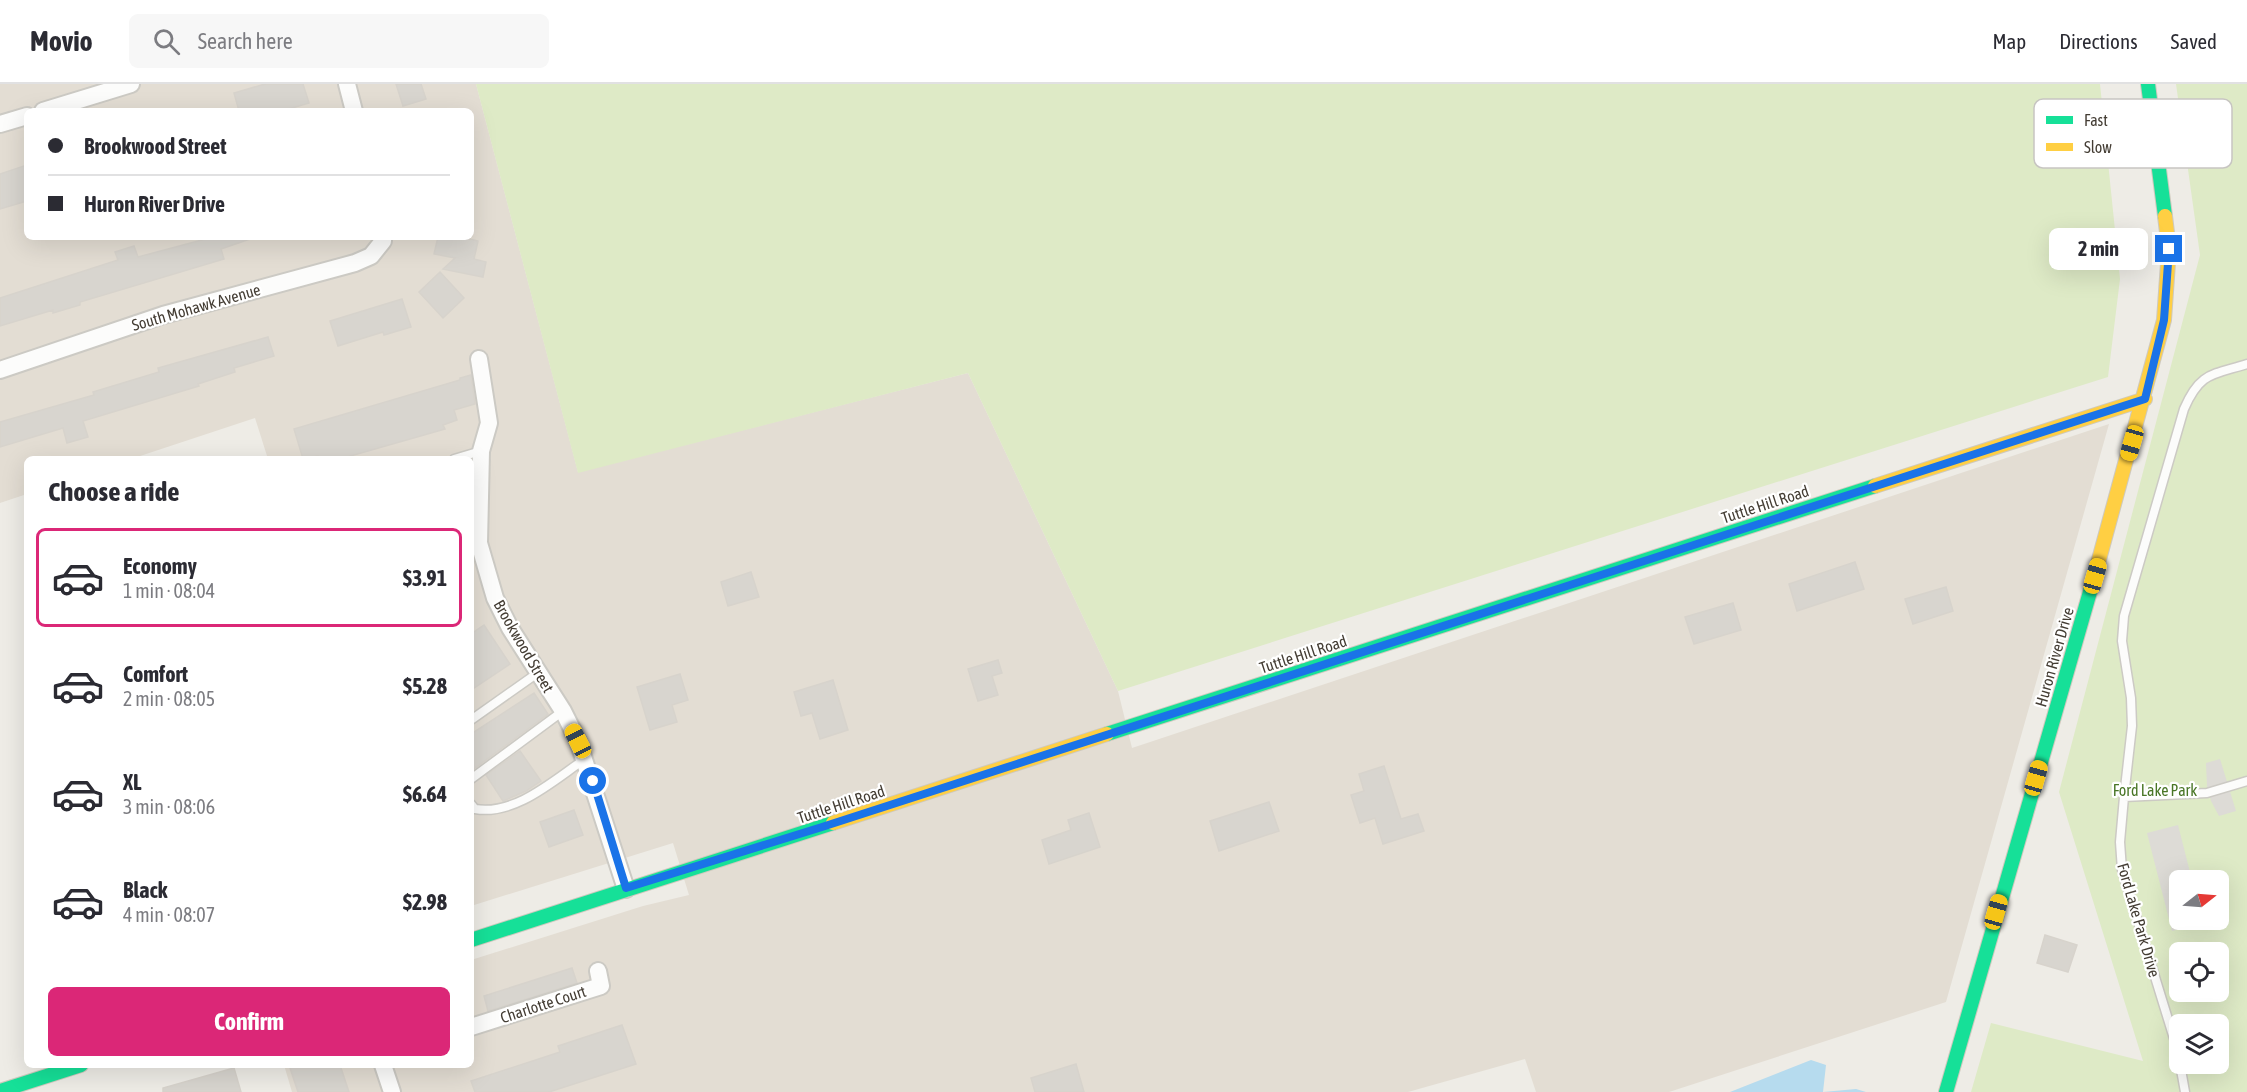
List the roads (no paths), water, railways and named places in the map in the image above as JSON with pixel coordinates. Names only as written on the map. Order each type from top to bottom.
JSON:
[{"type":"main road","name":"Huron River Drive","points":[[2148,84],[2150,99]]},
{"type":"main road","name":"Huron River Drive","points":[[1946,1092],[2145,399],[2164,320],[2169,249],[2159,168]]},
{"type":"main road","name":"Tuttle Hill Road","points":[[474,939],[2145,399]]},
{"type":"main road","points":[[1,1091],[72,1068]]},
{"type":"street","points":[[53,108],[131,84]]},
{"type":"street","points":[[347,84],[353,108]]},
{"type":"street","points":[[0,124],[24,117]]},
{"type":"street","name":"South Mohawk Avenue","points":[[0,370],[163,315],[355,263],[371,256],[383,240]]},
{"type":"street","name":"Brookwood Street","points":[[479,359],[489,423],[481,451],[475,500],[479,543],[495,598],[563,711],[585,759],[626,888]]},
{"type":"street","name":"Charlotte Court","points":[[474,1026],[601,986],[598,971]]},
{"type":"street","points":[[384,1068],[392,1092]]},
{"type":"lane","name":"Ford Lake Park Drive","points":[[2169,1022],[2122,870],[2124,796],[2132,726],[2131,698],[2122,641],[2124,616],[2190,395],[2203,378],[2247,364]]},
{"type":"lane","points":[[464,456],[481,451]]},
{"type":"lane","points":[[474,718],[538,672]]},
{"type":"lane","points":[[474,777],[563,711]]},
{"type":"lane","points":[[474,808],[485,811],[502,808],[538,792],[585,759]]},
{"type":"lane","points":[[2124,796],[2207,793],[2247,781]]},
{"type":"lane","points":[[2182,1074],[2185,1092]]},
{"type":"water","points":[[1811,1060],[1826,1065],[1823,1092],[1730,1092]]},
{"type":"water","points":[[1856,1089],[1866,1092],[1823,1092]]},
{"type":"park label","name":"Ford Lake Park","points":[[2155,790]]}]
